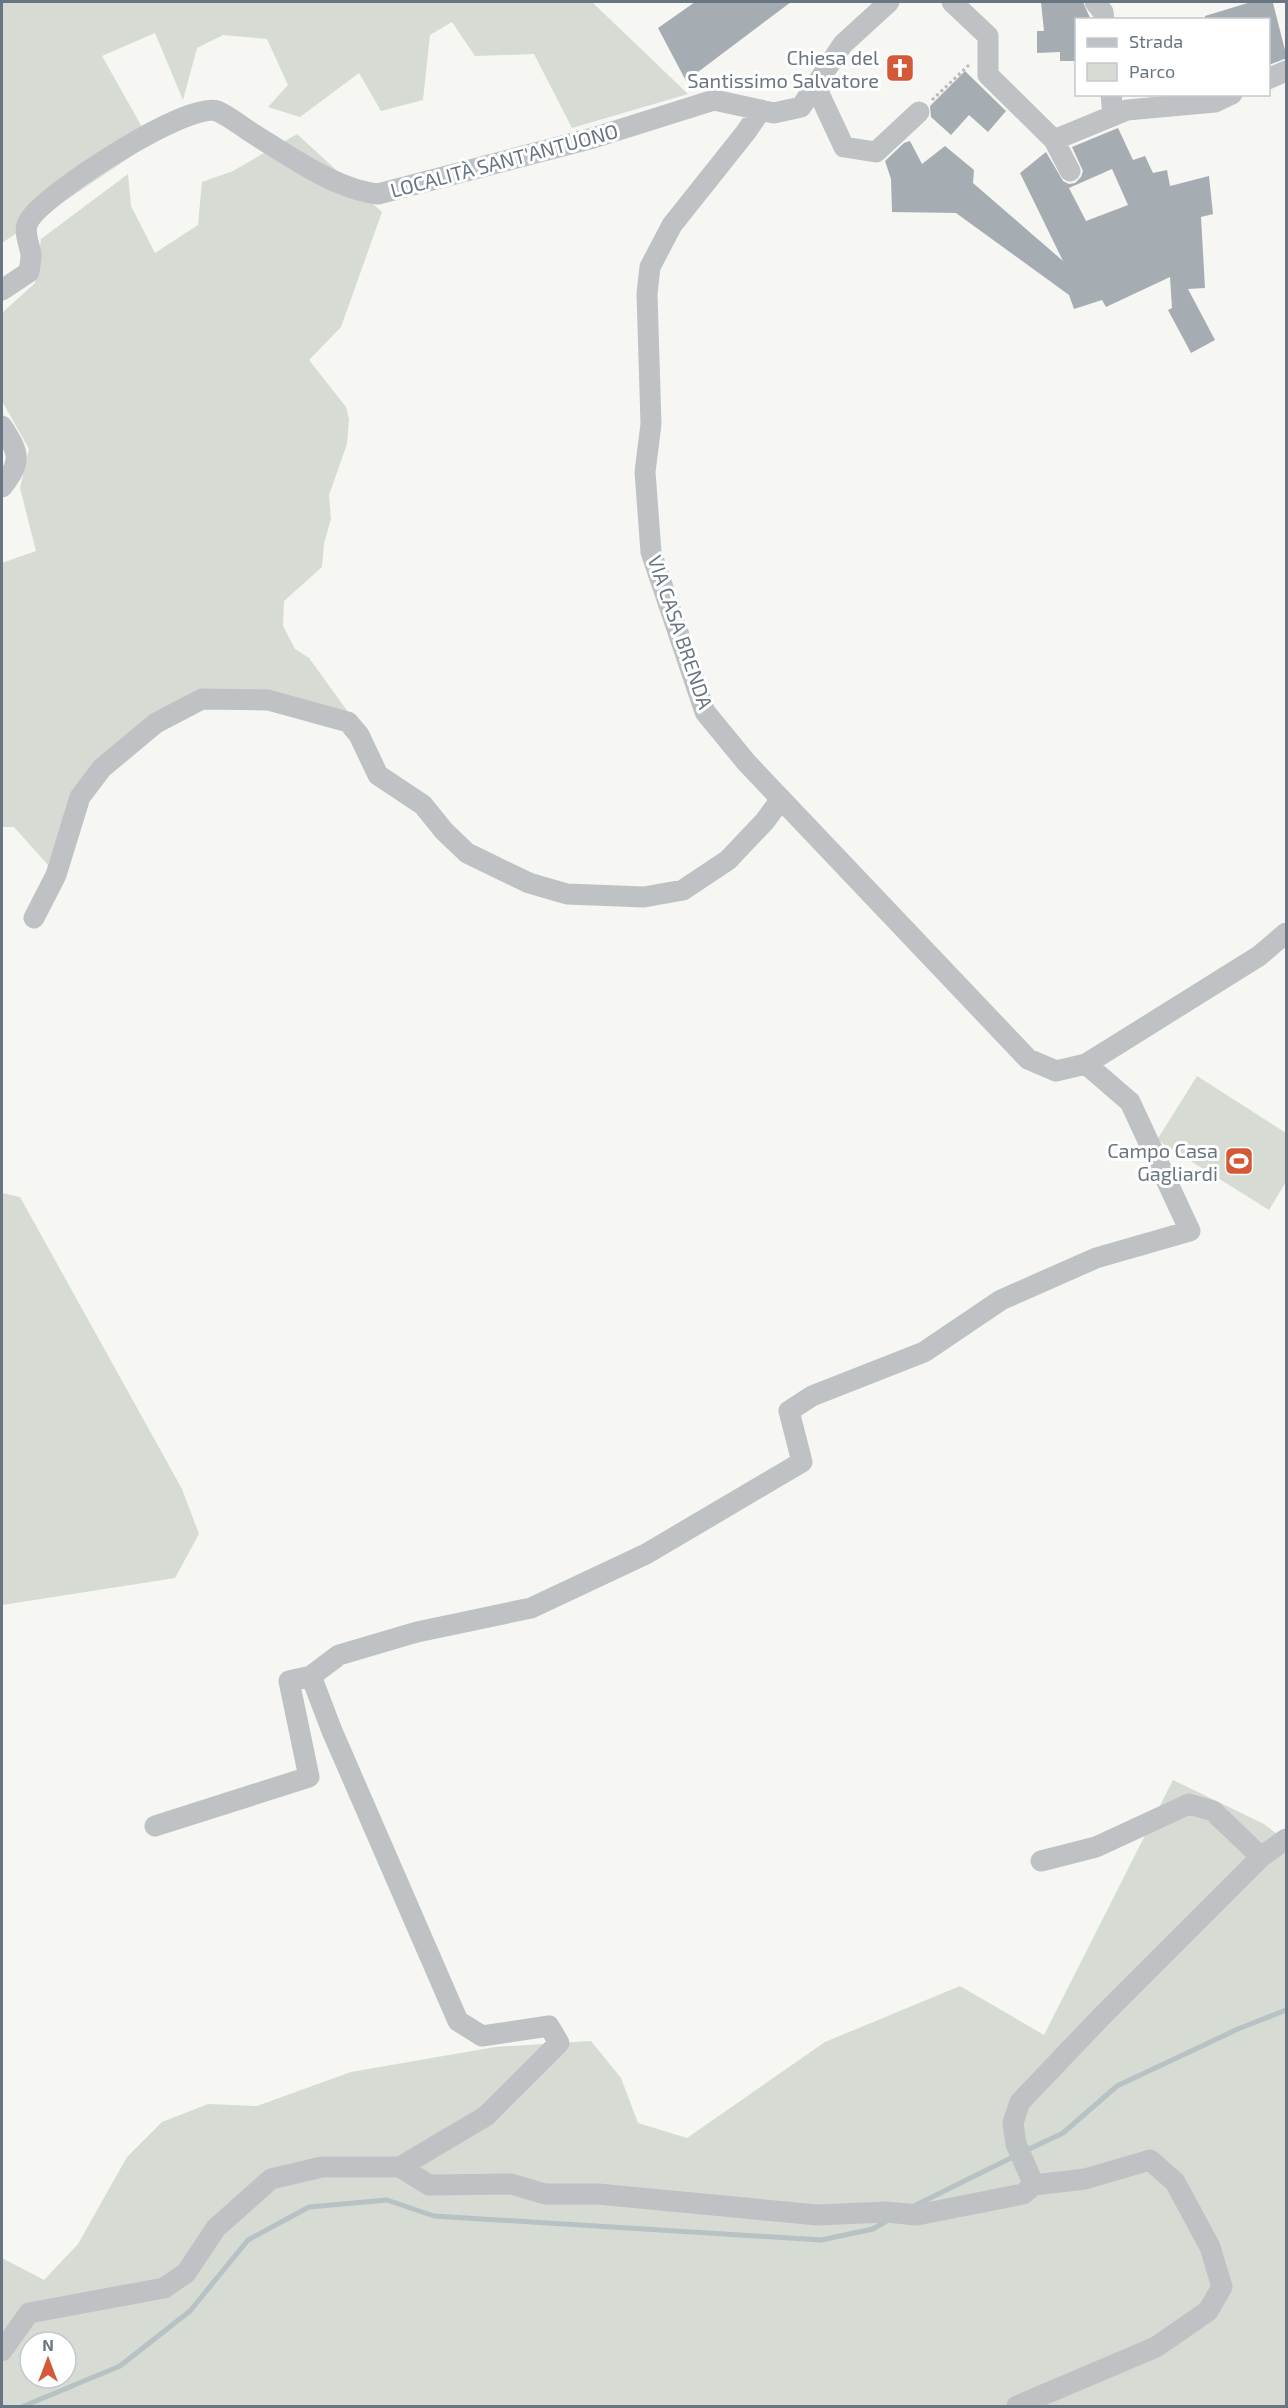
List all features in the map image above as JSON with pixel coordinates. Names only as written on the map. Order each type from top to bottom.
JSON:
[{"type":"street","points":[[889,2],[843,44],[815,85],[844,147],[876,152],[919,112]]},
{"type":"street","points":[[952,2],[988,36],[988,75],[1054,140],[1070,171]]},
{"type":"street","points":[[1095,2],[1103,12],[1104,18]]},
{"type":"street","points":[[1270,79],[1287,71]]},
{"type":"street","name":"LOCALITÀ SANT'ANTUONO","points":[[2,290],[29,272],[31,255],[25,235],[29,219],[60,190],[141,138],[198,112],[216,111],[299,162],[358,191],[378,194],[592,138],[714,100],[774,113],[801,107],[815,85]]},
{"type":"street","points":[[1111,96],[1113,116]]},
{"type":"street","points":[[1054,140],[1127,110],[1215,102],[1228,96]]},
{"type":"street","name":"VIA CASA BRENDA","points":[[761,110],[672,225],[650,267],[647,294],[651,423],[645,472],[651,552],[705,712],[746,762],[1028,1059],[1056,1071],[1086,1064]]},
{"type":"street","points":[[2,426],[16,449],[15,470],[2,487]]},
{"type":"street","points":[[34,918],[56,875],[80,797],[102,768],[156,723],[202,699],[268,700],[348,722],[359,735],[378,775],[423,805],[444,831],[468,853],[529,883],[567,894],[644,897],[683,890],[728,860],[781,799]]},
{"type":"street","points":[[155,1826],[309,1777],[289,1681],[311,1676],[339,1655],[417,1632],[531,1608],[646,1554],[802,1462],[789,1411],[812,1396],[924,1352],[1001,1300],[1096,1258],[1190,1231],[1130,1101],[1086,1064],[1259,956],[1287,933]]},
{"type":"street","points":[[2,2351],[29,2313],[164,2288],[186,2273],[216,2228],[271,2179],[322,2167],[400,2167],[486,2116],[559,2043],[549,2026],[482,2036],[458,2021],[332,1731],[311,1676]]},
{"type":"street","points":[[1041,1861],[1096,1847],[1189,1804],[1213,1811],[1261,1857]]},
{"type":"street","points":[[400,2167],[429,2185],[511,2184],[545,2194],[598,2194],[817,2215],[886,2212],[917,2215],[1023,2194],[1030,2177],[1016,2144],[1013,2123],[1020,2102],[1261,1857],[1287,1839]]},
{"type":"street","points":[[1017,2406],[1156,2347],[1208,2311],[1222,2287],[1210,2247],[1175,2182],[1150,2160],[1085,2179],[1030,2177]]},
{"type":"path","points":[[919,112],[988,48]]},
{"type":"green space","points":[[2,2],[592,2],[688,94],[572,128],[534,54],[475,56],[452,22],[430,35],[423,100],[381,111],[359,73],[300,117],[268,107],[288,85],[267,39],[223,35],[197,48],[183,100],[155,33],[102,56],[151,143],[2,243]]},
{"type":"green space","points":[[297,134],[382,212],[341,327],[309,360],[346,407],[349,419],[347,444],[329,495],[331,519],[324,543],[322,567],[284,601],[283,626],[295,649],[309,658],[351,716],[205,691],[74,788],[48,865],[14,827],[2,827],[2,563],[36,551],[20,488],[29,449],[2,401],[2,313],[35,283],[41,239],[128,174],[131,206],[155,253],[198,225],[202,182],[233,171]]},
{"type":"green space","name":"Campo Casa Gagliardi","points":[[1197,1076],[1286,1133],[1286,1182],[1269,1210],[1157,1140]]},
{"type":"green space","points":[[2,1193],[20,1197],[182,1489],[199,1534],[175,1578],[2,1605]]},
{"type":"green space","points":[[1173,1780],[1264,1824],[1286,1841],[1286,2406],[2,2406],[2,2258],[44,2280],[78,2244],[127,2157],[162,2122],[208,2104],[257,2106],[351,2072],[495,2047],[591,2041],[621,2078],[638,2123],[687,2138],[825,2042],[960,1986],[1044,2035]]},
{"type":"building","points":[[695,2],[791,2],[686,81],[658,28]]},
{"type":"building","points":[[1041,2],[1083,2],[1090,18],[1075,18],[1075,61],[1060,61],[1060,52],[1037,53],[1037,31],[1044,31]]},
{"type":"building","points":[[1251,2],[1273,3],[1287,58],[1270,65],[1270,18],[1205,18],[1205,16]]},
{"type":"building","points":[[965,71],[1006,111],[988,132],[969,115],[951,135],[931,117],[930,106]]},
{"type":"building","points":[[1118,128],[1133,160],[1145,156],[1153,173],[1167,170],[1170,186],[1209,176],[1213,214],[1201,217],[1205,288],[1188,289],[1215,340],[1191,353],[1168,310],[1172,308],[1170,277],[1106,307],[1102,300],[1074,309],[1069,295],[956,213],[892,212],[891,179],[885,161],[904,143],[910,141],[922,164],[945,146],[974,170],[973,183],[1063,261],[1020,173],[1046,152],[1063,181],[1069,184],[1075,183],[1083,171],[1072,147]],"holes":[[[1112,169],[1128,205],[1086,221],[1069,188]]]},
{"type":"waterway","points":[[1025,2151],[1063,2133],[1117,2086],[1238,2029],[1286,2010]]},
{"type":"waterway","points":[[912,2207],[1017,2155]]},
{"type":"waterway","points":[[24,2406],[120,2366],[190,2311],[248,2240],[309,2207],[387,2200],[434,2216],[821,2240],[873,2229],[888,2220]]},
{"type":"place","name":"Chiesa del Santissimo Salvatore","points":[[900,68]]},
{"type":"place","name":"Campo Casa Gagliardi","points":[[1239,1161]]}]
